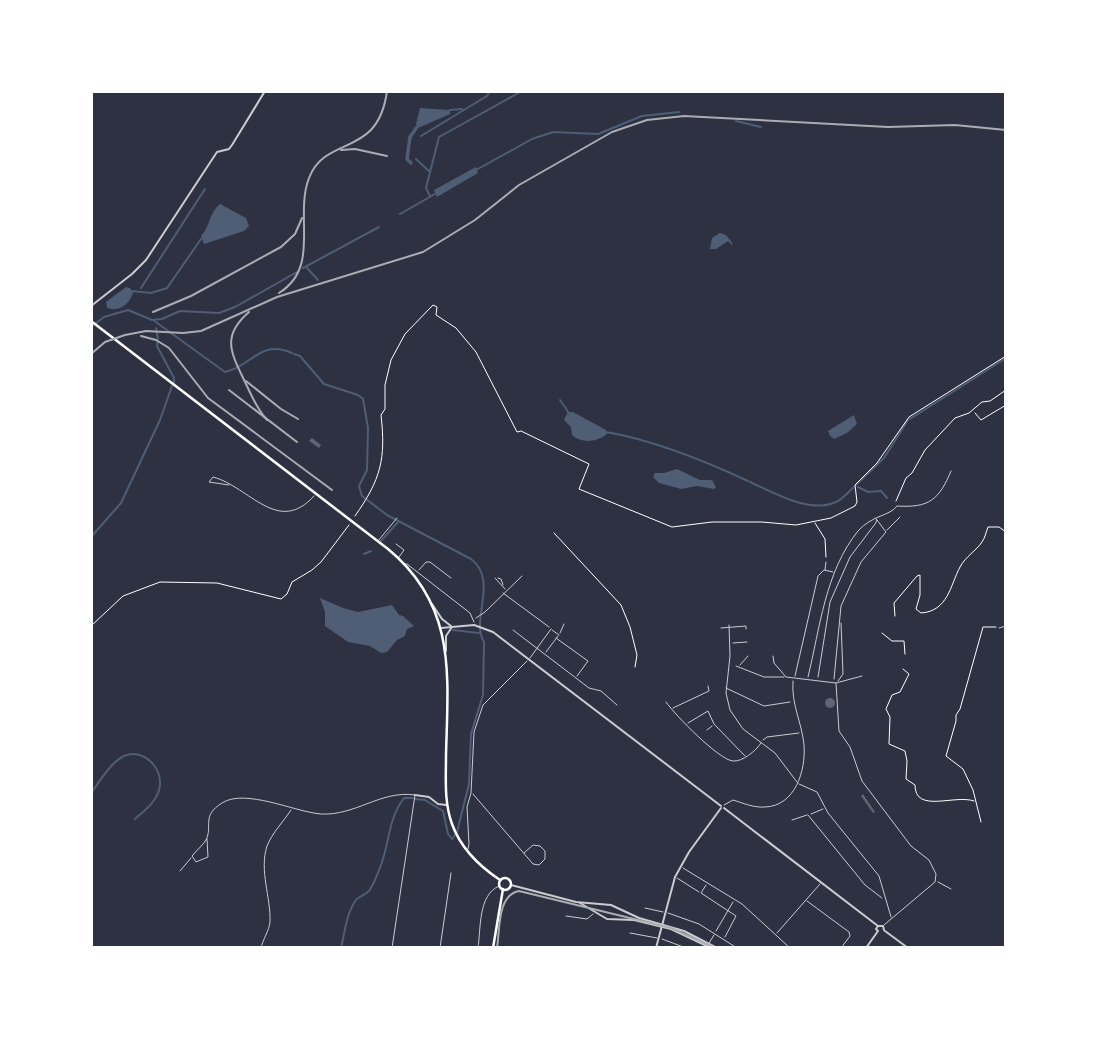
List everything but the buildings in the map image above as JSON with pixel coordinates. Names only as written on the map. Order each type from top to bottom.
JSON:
[{"type":"main road","points":[[92,322],[377,541],[398,558],[419,582],[442,628],[446,651],[447,805],[454,830],[466,851],[500,880],[508,878],[511,885],[503,890]]},
{"type":"main road","points":[[500,880],[499,886],[503,890]]},
{"type":"main road","points":[[493,948],[503,890]]},
{"type":"street","points":[[91,306],[144,262],[217,152],[229,149],[240,135],[265,91]]},
{"type":"street","points":[[167,228],[171,230]]},
{"type":"street","points":[[144,262],[149,265]]},
{"type":"street","points":[[807,679],[823,603],[852,539],[874,517],[892,513],[896,507],[919,505],[934,499],[941,493],[951,471]]},
{"type":"street","points":[[229,485],[209,482],[213,477],[229,485],[270,508],[283,512],[300,509],[317,495]]},
{"type":"street","points":[[874,517],[886,532]]},
{"type":"street","points":[[442,628],[474,625],[493,632],[878,926],[883,926],[936,881],[936,874],[929,860],[911,846],[862,781],[850,747],[839,731],[836,682],[841,606],[861,562],[900,517]]},
{"type":"street","points":[[377,541],[397,518]]},
{"type":"street","points":[[817,679],[830,602],[850,557],[877,520]]},
{"type":"street","points":[[396,544],[404,550],[398,558]]},
{"type":"street","points":[[417,571],[426,562],[430,562],[451,578]]},
{"type":"street","points":[[825,570],[826,562]]},
{"type":"street","points":[[404,564],[417,571],[470,613],[474,625]]},
{"type":"street","points":[[656,948],[675,877],[723,807],[733,800],[758,807],[773,806],[790,796],[798,784],[804,756],[793,702],[794,679],[817,577],[825,570],[835,573]]},
{"type":"street","points":[[474,619],[485,612],[522,576]]},
{"type":"street","points":[[503,593],[559,635]]},
{"type":"street","points":[[431,603],[442,619],[452,626]]},
{"type":"street","points":[[836,682],[843,674],[841,623]]},
{"type":"street","points":[[544,654],[564,624]]},
{"type":"street","points":[[446,651],[446,636],[452,626]]},
{"type":"street","points":[[729,626],[726,688],[728,705],[735,720],[775,753],[798,784],[817,792],[825,808],[879,876],[891,919]]},
{"type":"street","points":[[721,628],[746,626]]},
{"type":"street","points":[[999,628],[1006,626]]},
{"type":"street","points":[[466,851],[469,844],[467,807],[471,793],[474,732],[483,705],[530,659],[551,629]]},
{"type":"street","points":[[513,630],[589,688],[601,691],[617,705]]},
{"type":"street","points":[[556,638],[588,661],[576,677]]},
{"type":"street","points":[[730,643],[747,642]]},
{"type":"street","points":[[739,667],[748,656]]},
{"type":"street","points":[[773,656],[774,663],[786,677]]},
{"type":"street","points":[[736,666],[764,677],[836,682],[851,681],[862,676]]},
{"type":"street","points":[[671,709],[710,692],[708,686]]},
{"type":"street","points":[[726,688],[764,706],[793,702]]},
{"type":"street","points":[[666,702],[687,725],[728,760],[735,762],[757,748],[765,737],[801,732]]},
{"type":"street","points":[[687,725],[707,710],[714,724],[745,756]]},
{"type":"street","points":[[707,730],[714,724]]},
{"type":"street","points":[[471,793],[477,796],[533,864],[540,865],[545,859],[545,851],[540,846],[533,845],[524,853]]},
{"type":"street","points":[[192,856],[197,862],[209,855],[207,839],[210,814],[228,800],[245,798],[292,809],[337,814],[391,795],[429,797],[438,804],[447,805]]},
{"type":"street","points":[[391,948],[415,795]]},
{"type":"street","points":[[792,820],[825,808]]},
{"type":"street","points":[[261,948],[270,927],[265,872],[266,850],[269,841],[292,809]]},
{"type":"street","points":[[808,815],[865,886],[884,900]]},
{"type":"street","points":[[180,871],[207,839]]},
{"type":"street","points":[[680,867],[735,900],[790,948]]},
{"type":"street","points":[[440,948],[451,873]]},
{"type":"street","points":[[675,877],[734,913],[736,919],[724,938]]},
{"type":"street","points":[[936,881],[951,889]]},
{"type":"street","points":[[776,935],[821,882]]},
{"type":"street","points":[[701,893],[707,883]]},
{"type":"street","points":[[511,885],[576,902],[611,905],[717,948]]},
{"type":"street","points":[[478,948],[485,898],[499,886]]},
{"type":"street","points":[[707,945],[735,900]]},
{"type":"street","points":[[807,901],[849,932],[850,936],[841,948]]},
{"type":"street","points":[[576,902],[607,919],[630,919],[662,925]]},
{"type":"street","points":[[645,908],[692,921],[737,948]]},
{"type":"street","points":[[566,916],[587,919],[594,912]]},
{"type":"street","points":[[866,948],[878,931],[878,926]]},
{"type":"street","points":[[883,926],[884,930],[908,948]]},
{"type":"street","points":[[878,931],[884,930]]},
{"type":"street","points":[[630,933],[658,938],[686,948]]},
{"type":"street","points":[[707,945],[711,948]]},
{"type":"street","points":[[999,948],[1006,946]]},
{"type":"path","points":[[353,520],[374,486],[382,467],[384,443],[381,415],[385,409],[385,385],[390,363],[405,335],[432,305],[437,306],[436,315],[456,328],[477,354],[517,432],[521,431],[589,464],[579,489],[670,527],[712,522],[793,525],[831,518],[856,505],[855,485],[877,463],[909,417],[1006,356]]},
{"type":"path","points":[[896,507],[906,478],[927,447],[955,418],[969,413],[1006,390]]},
{"type":"path","points":[[975,412],[981,420],[1006,405]]},
{"type":"path","points":[[814,521],[825,539],[826,562]]},
{"type":"path","points":[[91,626],[121,598],[139,589],[168,581],[217,583],[281,599],[287,594],[292,582],[315,568],[351,523]]},
{"type":"path","points":[[895,616],[894,603],[917,576],[920,575],[921,581],[916,609],[927,613],[947,597],[960,567],[982,543],[988,527],[999,527],[1006,532]]},
{"type":"path","points":[[554,533],[621,605],[637,654],[635,667]]},
{"type":"path","points":[[981,822],[962,767],[946,756],[983,627],[999,628]]},
{"type":"path","points":[[882,633],[892,641],[904,640],[905,654]]},
{"type":"path","points":[[903,669],[909,674],[900,692],[892,695],[886,709],[891,723],[889,744],[905,751],[906,779],[915,784],[919,797],[931,803],[952,798],[971,799],[976,802]]},
{"type":"water","points":[[420,108],[450,110],[450,114],[418,128],[416,124]]},
{"type":"water","points":[[476,167],[478,173],[437,197],[434,190]]},
{"type":"water","points":[[220,204],[246,218],[249,226],[244,231],[204,244],[201,236]]},
{"type":"water","points":[[720,233],[726,235],[733,244],[728,241],[716,249],[710,249],[712,238]]},
{"type":"water","points":[[126,287],[133,293],[126,304],[116,309],[107,308],[106,302]]},
{"type":"water","points":[[568,412],[573,412],[606,430],[607,434],[590,441],[576,438],[564,420]]},
{"type":"water","points":[[854,415],[857,424],[847,433],[834,439],[830,436],[828,431]]},
{"type":"water","points":[[677,469],[700,480],[712,480],[716,487],[681,489],[659,483],[653,477],[655,473]]},
{"type":"water","points":[[320,598],[358,612],[392,605],[399,615],[414,626],[407,629],[405,636],[397,640],[387,652],[381,653],[370,646],[348,642],[325,626],[325,612]]},
{"type":"waterway","points":[[421,136],[487,96],[490,91]]},
{"type":"waterway","points":[[430,196],[426,188],[439,137],[522,91]]},
{"type":"waterway","points":[[450,110],[462,109]]},
{"type":"waterway","points":[[476,170],[532,139],[553,132],[598,134],[642,116],[679,112]]},
{"type":"waterway","points":[[736,121],[761,127]]},
{"type":"waterway","points":[[411,163],[407,159],[410,137],[417,127]]},
{"type":"waterway","points":[[416,159],[430,172]]},
{"type":"waterway","points":[[141,288],[205,189]]},
{"type":"waterway","points":[[400,214],[435,194]]},
{"type":"waterway","points":[[303,268],[379,227]]},
{"type":"waterway","points":[[131,291],[151,293],[167,288],[201,239]]},
{"type":"waterway","points":[[307,268],[318,280]]},
{"type":"waterway","points":[[91,327],[104,317],[128,310],[152,320],[162,319],[180,311],[219,313],[235,307],[297,272]]},
{"type":"waterway","points":[[153,320],[225,372],[264,351],[272,349],[292,353]]},
{"type":"waterway","points":[[156,328],[157,346],[174,383]]},
{"type":"waterway","points":[[294,354],[300,356],[324,384],[363,399],[368,428],[367,470],[359,486],[362,496],[387,515],[471,559],[483,578],[480,623],[484,642],[483,695],[471,734],[469,784],[457,832]]},
{"type":"waterway","points":[[910,419],[1006,358]]},
{"type":"waterway","points":[[91,537],[121,503],[160,420],[172,386]]},
{"type":"waterway","points":[[560,400],[564,406]]},
{"type":"waterway","points":[[565,407],[568,412]]},
{"type":"waterway","points":[[856,485],[884,458],[908,420]]},
{"type":"waterway","points":[[606,432],[678,452],[748,481]]},
{"type":"waterway","points":[[750,482],[792,501],[815,505],[836,502],[854,487]]},
{"type":"waterway","points":[[858,487],[868,492],[881,491],[887,498]]},
{"type":"waterway","points":[[381,541],[398,522]]},
{"type":"waterway","points":[[364,554],[371,551]]},
{"type":"waterway","points":[[453,630],[479,633]]},
{"type":"waterway","points":[[91,793],[119,759],[131,754],[145,758],[156,768],[159,790],[152,802],[135,819]]},
{"type":"waterway","points":[[341,948],[353,905],[369,891],[377,875],[395,814],[404,798],[413,798]]},
{"type":"waterway","points":[[415,799],[425,800],[443,811],[448,834],[452,839],[455,835]]},
{"type":"tram line","points":[[497,948],[503,906],[512,894],[519,891],[671,928],[715,948]]},
{"type":"railway","points":[[279,293],[292,282],[303,255],[305,193],[309,178],[317,164],[327,155],[363,137],[373,127],[382,112],[387,91]]},
{"type":"railway","points":[[91,354],[105,342],[125,335],[146,331],[201,331],[277,297],[423,252],[475,220],[519,185],[612,132],[647,120],[684,116],[888,127],[955,125],[1006,130]]},
{"type":"railway","points":[[341,150],[355,149],[387,156]]},
{"type":"railway","points":[[153,312],[191,296],[281,247],[295,234],[302,218]]},
{"type":"railway","points":[[249,312],[234,330],[231,346],[252,397],[267,420]]},
{"type":"railway","points":[[141,336],[156,340],[169,348],[208,398],[332,490]]},
{"type":"railway","points":[[246,381],[298,419]]},
{"type":"railway","points":[[229,390],[297,442]]}]
